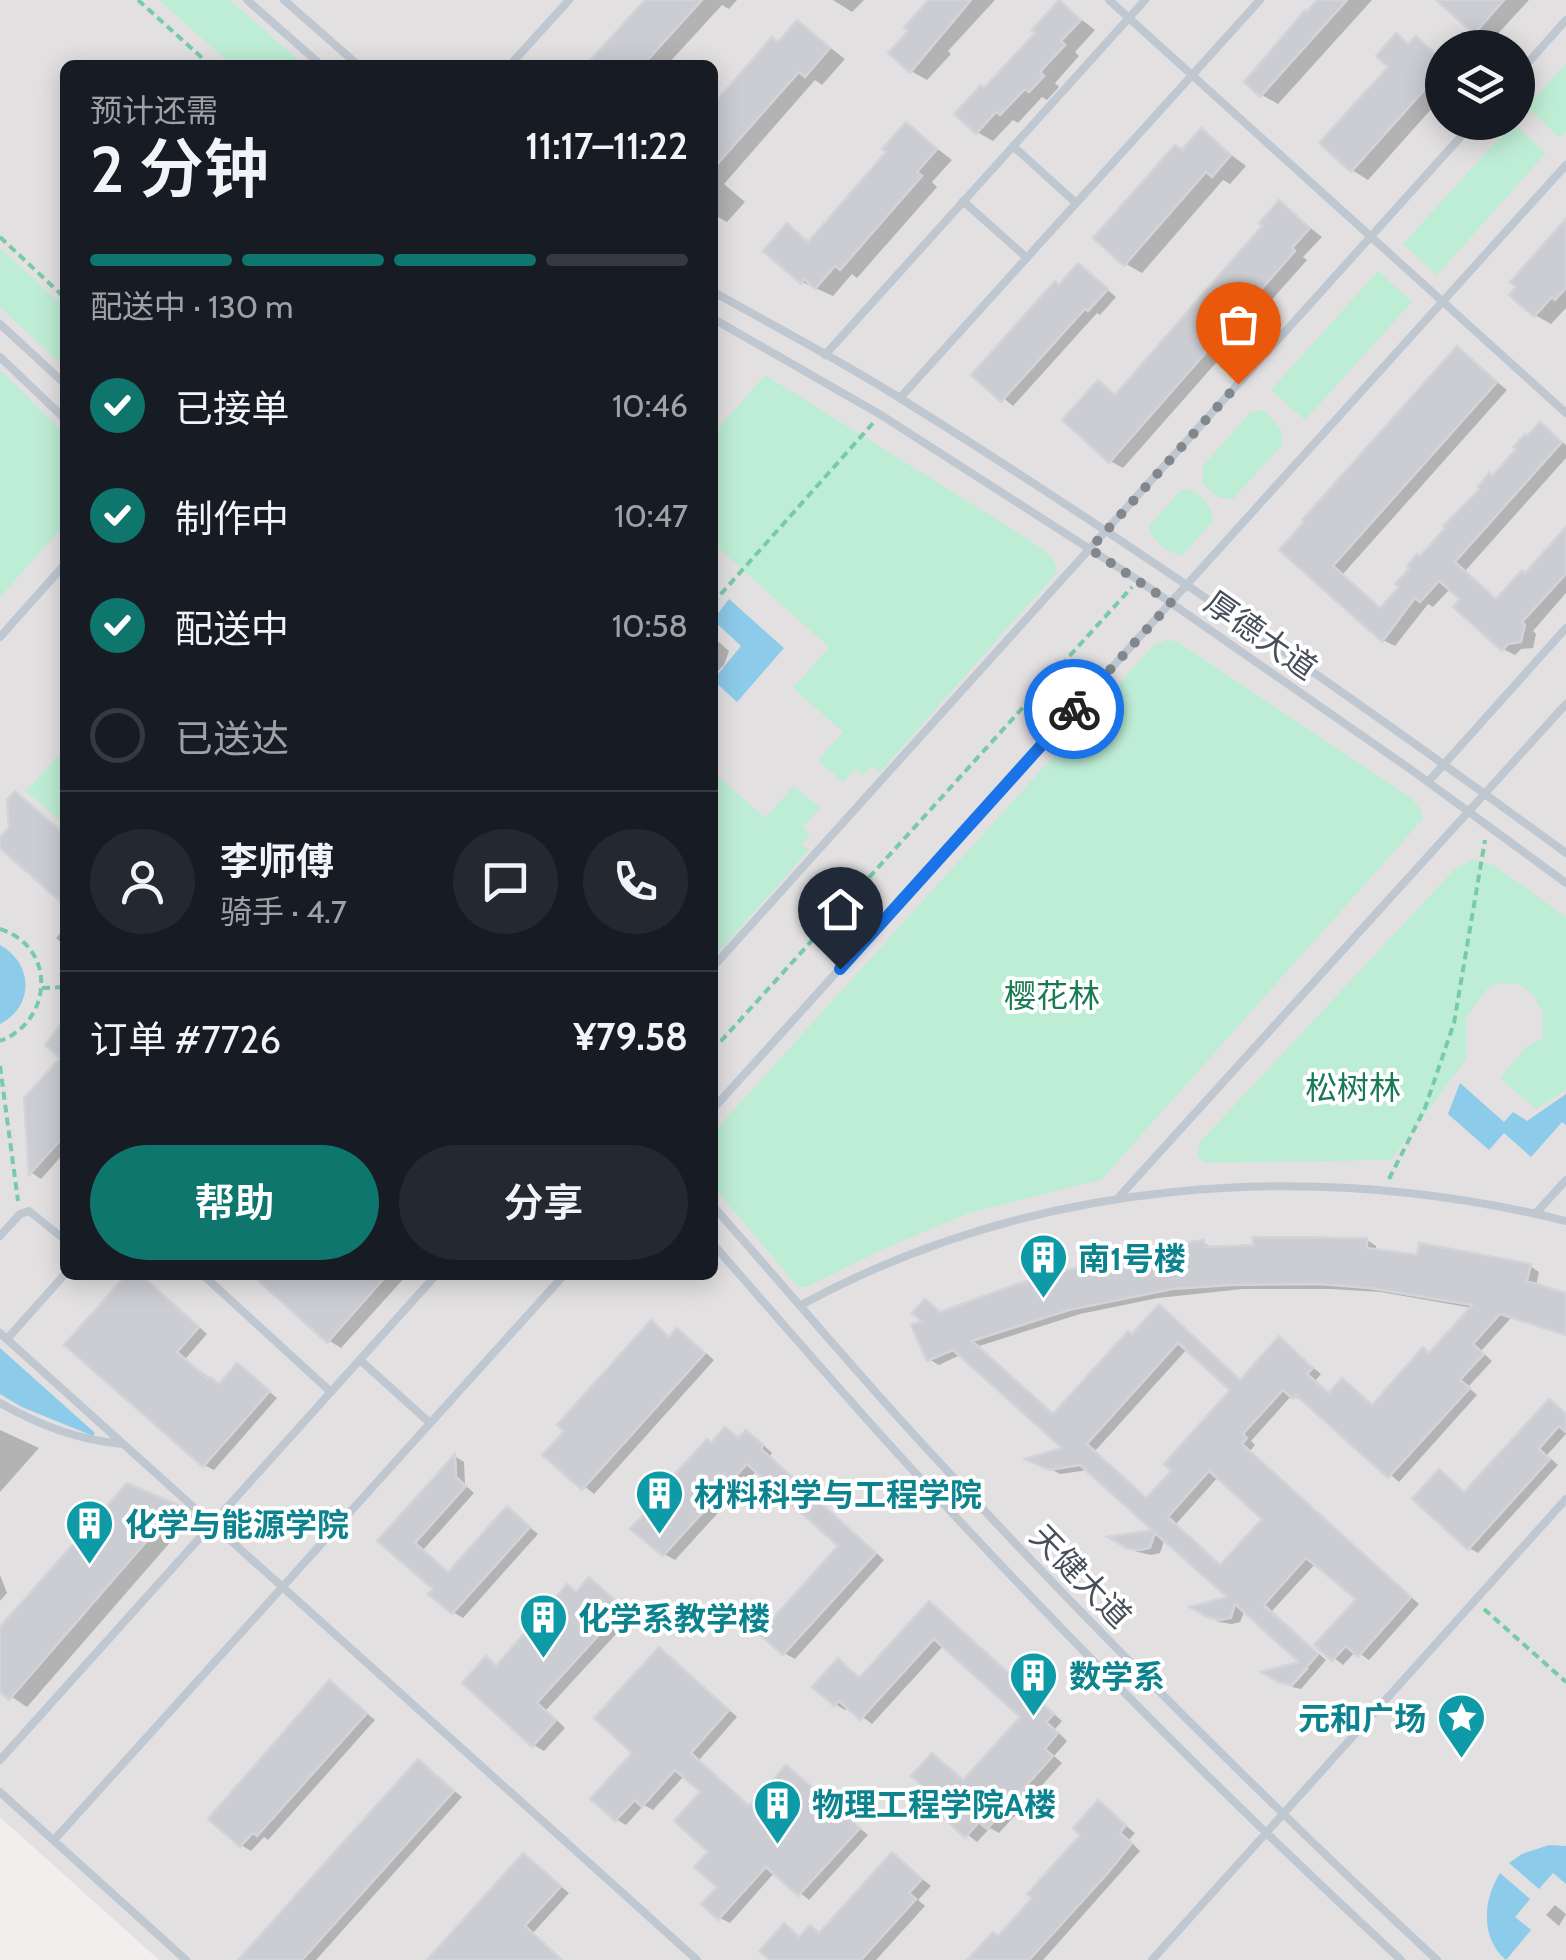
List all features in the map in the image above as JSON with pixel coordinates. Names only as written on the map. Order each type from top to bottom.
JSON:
[{"type":"lane","points":[[247,0],[315,60]]},
{"type":"lane","points":[[284,0],[352,60]]},
{"type":"lane","points":[[515,60],[569,0]]},
{"type":"lane","points":[[1110,0],[1566,413]]},
{"type":"lane","points":[[825,355],[1144,0]]},
{"type":"lane","points":[[900,398],[1260,0]]},
{"type":"lane","points":[[1535,55],[1566,20]]},
{"type":"lane","points":[[718,961],[1458,140]]},
{"type":"lane","points":[[1013,146],[1076,203]]},
{"type":"lane","points":[[718,1103],[1566,165]]},
{"type":"lane","points":[[963,201],[1027,258]]},
{"type":"lane","name":"厚德大道","points":[[718,294],[900,398],[1106,531],[1566,853]]},
{"type":"lane","name":"厚德大道","points":[[718,321],[880,415],[1138,580],[1566,883]]},
{"type":"lane","points":[[0,324],[60,379]]},
{"type":"lane","points":[[0,357],[60,414]]},
{"type":"lane","points":[[0,637],[60,570]]},
{"type":"lane","points":[[1428,782],[1566,628]]},
{"type":"lane","points":[[1117,1199],[1566,704]]},
{"type":"lane","points":[[1536,1214],[1566,1180]]},
{"type":"lane","points":[[801,1306],[910,1254],[959,1237],[1059,1210],[1197,1189],[1266,1185],[1383,1189],[1468,1200],[1566,1221]]},
{"type":"lane","points":[[0,1236],[20,1214],[29,1210],[60,1236]]},
{"type":"lane","name":"天健大道","points":[[718,1212],[924,1446],[1024,1553],[1283,1814],[1437,1960]]},
{"type":"lane","name":"天健大道","points":[[718,1249],[993,1557],[1266,1833],[1400,1960]]},
{"type":"lane","points":[[60,1279],[3,1336],[697,1960]]},
{"type":"lane","points":[[208,1280],[331,1392]]},
{"type":"lane","points":[[0,1760],[432,1280]]},
{"type":"lane","points":[[54,1840],[559,1280]]},
{"type":"lane","points":[[360,1360],[430,1423]]},
{"type":"lane","points":[[0,1402],[58,1431],[90,1441],[123,1444]]},
{"type":"lane","points":[[1152,1960],[1566,1499]]},
{"type":"lane","points":[[0,1792],[186,1960]]},
{"type":"path","points":[[138,0],[204,60]]},
{"type":"path","points":[[0,236],[60,293]]},
{"type":"path","points":[[718,597],[880,415]]},
{"type":"path","points":[[718,1045],[1138,580]]},
{"type":"path","points":[[1383,1189],[1414,1132],[1454,1023],[1488,826]]},
{"type":"path","points":[[0,929],[28,946],[40,969],[42,988],[30,1021],[13,1036],[0,1041]]},
{"type":"path","points":[[42,988],[60,987]]},
{"type":"path","points":[[0,1066],[20,1214]]},
{"type":"path","points":[[1475,1601],[1566,1682]]},
{"type":"shaded area","points":[[0,0],[1566,0],[1566,1960],[159,1960],[0,1817]]},
{"type":"green space","points":[[159,0],[230,0],[298,60],[226,60]]},
{"type":"green space","points":[[1566,64],[1566,131],[1560,138],[1535,115],[1535,97]]},
{"type":"green space","points":[[1498,140],[1532,140],[1546,153],[1437,275],[1403,244]]},
{"type":"green space","points":[[0,248],[60,303],[60,363],[0,307]]},
{"type":"green space","points":[[1378,271],[1412,302],[1305,420],[1271,390]]},
{"type":"green space","points":[[0,370],[60,429],[60,531],[0,597]]},
{"type":"green space","points":[[765,375],[1031,541],[1056,566],[1057,572],[880,772],[872,766],[863,776],[855,769],[843,782],[818,760],[843,732],[793,688],[829,647],[718,547],[718,428]]},
{"type":"green space","points":[[1264,410],[1282,431],[1282,445],[1234,498],[1216,495],[1202,483],[1203,466],[1250,413]]},
{"type":"green space","points":[[1187,489],[1206,501],[1212,522],[1182,556],[1161,546],[1149,526],[1180,491]]},
{"type":"green space","name":"樱花林","points":[[1167,640],[1178,642],[1411,798],[1423,819],[1102,1179],[966,1214],[807,1287],[798,1287],[718,1192],[718,1127],[1154,645]]},
{"type":"green space","points":[[60,754],[60,821],[26,791]]},
{"type":"green space","points":[[718,776],[765,818],[794,786],[820,808],[803,827],[810,834],[802,844],[809,850],[718,952]]},
{"type":"green space","name":"松树林","points":[[1473,859],[1495,866],[1566,917],[1566,1090],[1536,1109],[1500,1078],[1527,1046],[1542,1039],[1543,1013],[1533,995],[1518,984],[1498,983],[1487,989],[1466,1017],[1466,1059],[1391,1160],[1204,1163],[1197,1155],[1201,1141],[1454,870]]},
{"type":"water","points":[[729,599],[784,648],[737,702],[718,685],[718,674],[741,646],[718,625],[718,613]]},
{"type":"water","points":[[0,945],[19,962],[26,984],[19,1007],[0,1024]]},
{"type":"water","points":[[1460,1083],[1504,1122],[1513,1112],[1527,1121],[1566,1094],[1566,1125],[1562,1122],[1531,1157],[1504,1133],[1489,1150],[1448,1114]]},
{"type":"water","points":[[0,1348],[95,1433],[93,1436],[0,1394]]},
{"type":"water","points":[[1549,1845],[1566,1846],[1566,1884],[1553,1873],[1539,1889],[1509,1863]]},
{"type":"water","points":[[1500,1873],[1530,1899],[1515,1917],[1531,1930],[1506,1960],[1492,1941],[1487,1918],[1490,1895]]},
{"type":"building","points":[[645,0],[702,0],[648,60],[591,60]]},
{"type":"building","points":[[929,0],[971,0],[910,73],[888,53],[908,31],[904,27]]},
{"type":"building","points":[[1059,0],[1081,20],[1040,72],[1044,76],[1000,115],[996,112],[976,134],[954,114],[1035,33],[1032,30]]},
{"type":"building","points":[[1317,0],[1347,0],[1260,97],[1244,82]]},
{"type":"building","points":[[1436,0],[1504,0],[1478,30],[1470,30]]},
{"type":"building","points":[[797,20],[830,48],[805,77],[799,72],[718,163],[718,99],[772,37],[778,42]]},
{"type":"building","points":[[1396,33],[1408,44],[1416,36],[1425,44],[1425,89],[1351,172],[1319,143],[1388,67],[1376,56]]},
{"type":"building","points":[[906,122],[937,149],[917,172],[922,176],[840,270],[835,266],[815,289],[804,279],[801,284],[763,251],[787,223],[808,242],[886,152],[882,149]]},
{"type":"building","points":[[1201,128],[1231,155],[1212,177],[1206,172],[1124,266],[1093,238],[1175,145],[1182,150]]},
{"type":"building","points":[[1279,200],[1310,228],[1292,248],[1295,251],[1109,463],[1062,420],[1098,380],[1115,395],[1262,226],[1259,223]]},
{"type":"building","points":[[1566,219],[1566,288],[1534,317],[1509,295],[1516,287],[1510,282]]},
{"type":"building","points":[[1078,263],[1108,289],[1001,402],[971,375],[1055,281],[1059,285]]},
{"type":"building","points":[[1457,346],[1497,382],[1333,566],[1380,608],[1399,587],[1395,584],[1417,554],[1420,556],[1480,489],[1489,473],[1492,476],[1516,449],[1513,447],[1540,422],[1562,442],[1455,562],[1496,599],[1566,527],[1566,574],[1522,622],[1525,625],[1521,642],[1508,644],[1502,651],[1453,607],[1460,599],[1439,581],[1420,602],[1415,598],[1382,642],[1279,550]]},
{"type":"building","points":[[15,791],[60,831],[60,902],[0,848],[0,837],[9,827],[7,800]]},
{"type":"building","points":[[60,1025],[60,1058],[45,1045]]},
{"type":"building","points":[[60,1058],[60,1141],[29,1175],[24,1098]]},
{"type":"building","points":[[1253,1237],[1367,1238],[1367,1248],[1417,1255],[1419,1243],[1531,1264],[1527,1281],[1566,1293],[1566,1335],[1500,1314],[1473,1344],[1484,1354],[1460,1380],[1470,1388],[1388,1478],[1296,1395],[1293,1399],[1283,1390],[1243,1434],[1247,1438],[1242,1444],[1411,1597],[1358,1657],[1346,1646],[1332,1661],[1314,1645],[1356,1599],[1306,1558],[1264,1605],[1318,1654],[1291,1685],[1261,1672],[1299,1662],[1235,1604],[1231,1618],[1220,1620],[1190,1607],[1227,1597],[1155,1533],[1150,1548],[1140,1550],[1126,1548],[1108,1537],[1152,1530],[1080,1465],[1049,1470],[1025,1459],[1062,1448],[953,1350],[927,1361],[911,1325],[921,1321],[912,1313],[925,1299],[940,1312],[1017,1284],[1090,1264],[1090,1258],[1204,1240],[1205,1247],[1253,1245]],"holes":[[[1319,1284],[1472,1305],[1429,1353],[1423,1347],[1372,1405],[1342,1378],[1329,1393],[1307,1374],[1313,1368],[1279,1336],[1240,1380],[1159,1304],[1132,1334],[1128,1331],[1053,1414],[972,1341],[1069,1310],[1172,1289]],[[1178,1343],[1230,1390],[1164,1464],[1171,1471],[1146,1498],[1087,1444]],[[1209,1471],[1262,1519],[1220,1565],[1168,1517]]]},
{"type":"building","points":[[122,1280],[147,1280],[199,1327],[177,1352],[219,1384],[237,1363],[270,1391],[203,1467],[64,1345]]},
{"type":"building","points":[[258,1280],[383,1280],[327,1343]]},
{"type":"building","points":[[651,1320],[669,1337],[677,1328],[705,1353],[582,1490],[542,1455],[564,1431],[557,1425]]},
{"type":"building","points":[[1549,1399],[1566,1414],[1566,1432],[1559,1426],[1539,1449],[1550,1459],[1468,1550],[1412,1499],[1439,1469],[1464,1492]]},
{"type":"building","name":"材料科学与工程学院","points":[[725,1427],[738,1438],[746,1430],[763,1445],[761,1449],[876,1553],[783,1655],[759,1634],[838,1546],[747,1464],[663,1556],[630,1529],[644,1514],[641,1511],[707,1439],[711,1443]]},
{"type":"building","points":[[455,1454],[456,1477],[466,1486],[415,1543],[448,1572],[507,1506],[530,1527],[452,1614],[428,1594],[433,1589],[377,1541]]},
{"type":"building","name":"化学与能源学院","points":[[127,1483],[178,1505],[9,1700],[0,1692],[0,1627]]},
{"type":"building","name":"化学系教学楼","points":[[589,1577],[620,1605],[604,1622],[608,1625],[537,1703],[556,1720],[532,1747],[462,1683],[486,1656],[496,1666],[567,1584],[576,1592]]},
{"type":"building","name":"数学系","points":[[929,1601],[1054,1714],[1046,1722],[1058,1733],[1045,1749],[1053,1756],[987,1829],[979,1822],[965,1838],[936,1811],[942,1804],[911,1776],[932,1753],[963,1780],[1020,1717],[934,1639],[860,1720],[839,1701],[834,1706],[812,1687],[838,1658],[859,1678]]},
{"type":"building","points":[[659,1647],[729,1710],[691,1753],[749,1806],[786,1765],[860,1828],[798,1896],[766,1867],[718,1920],[701,1904],[717,1887],[694,1867],[708,1852],[674,1821],[700,1792],[675,1770],[642,1807],[635,1800],[615,1821],[590,1799],[632,1753],[594,1718]]},
{"type":"building","points":[[329,1680],[367,1713],[257,1836],[253,1833],[240,1847],[208,1819]]},
{"type":"building","points":[[418,1759],[454,1791],[302,1960],[238,1960]]},
{"type":"building","points":[[1098,1800],[1126,1825],[1120,1833],[1132,1843],[1108,1873],[1029,1960],[967,1960],[993,1932],[998,1936],[1032,1898],[1027,1894],[1080,1835],[1073,1828]]},
{"type":"building","points":[[892,1852],[922,1879],[909,1893],[916,1899],[861,1960],[770,1960],[759,1951],[784,1923],[799,1937],[810,1925],[819,1933]]},
{"type":"building","points":[[523,1853],[561,1886],[525,1926],[562,1960],[427,1960]]},
{"type":"way so far","points":[[1074,709],[1171,603],[1090,549],[1238,384]]},
{"type":"place","name":"南1号楼","points":[[1043,1300]]},
{"type":"place","name":"材料科学与工程学院","points":[[659,1536]]},
{"type":"place","name":"化学与能源学院","points":[[90,1566]]},
{"type":"place","name":"化学系教学楼","points":[[543,1660]]},
{"type":"place","name":"数学系","points":[[1034,1718]]},
{"type":"place","name":"元和广场","points":[[1461,1760]]},
{"type":"place","name":"物理工程学院A楼","points":[[777,1846]]},
{"type":"route","points":[[840,969],[1074,709]]}]
